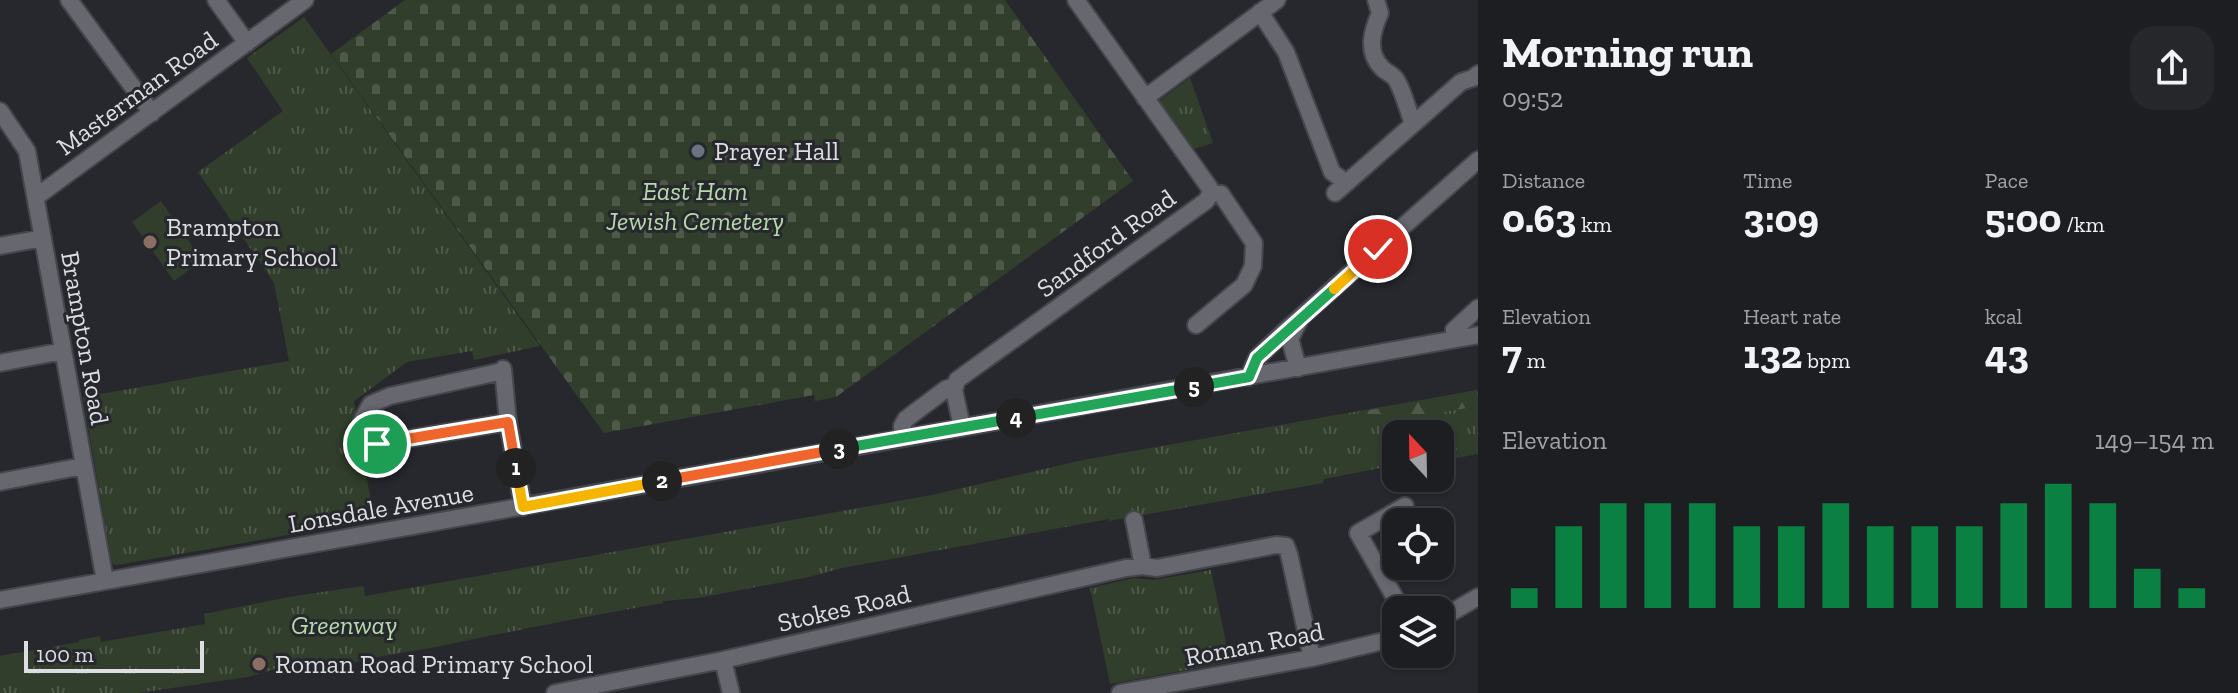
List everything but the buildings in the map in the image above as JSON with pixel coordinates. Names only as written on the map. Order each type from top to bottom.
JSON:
[{"type":"street","points":[[69,0],[152,113]]},
{"type":"street","points":[[216,0],[247,43]]},
{"type":"street","name":"Masterman Road","points":[[36,197],[305,0]]},
{"type":"street","points":[[1145,98],[1277,0]]},
{"type":"street","points":[[1376,0],[1380,13],[1371,33],[1371,41],[1378,63],[1396,78],[1413,124]]},
{"type":"street","name":"Sandford Road","points":[[903,437],[902,426],[906,419],[1206,201],[1211,193],[1081,2]]},
{"type":"street","points":[[1260,12],[1286,52],[1341,188],[1461,82],[1478,74]]},
{"type":"street","name":"Brampton Road","points":[[0,111],[27,151],[105,581]]},
{"type":"street","points":[[1249,377],[1257,358],[1478,160]]},
{"type":"street","points":[[1196,325],[1244,285],[1253,266],[1254,243],[1221,194],[1211,193]]},
{"type":"street","points":[[0,246],[43,238]]},
{"type":"street","points":[[1455,339],[1454,330],[1478,308]]},
{"type":"street","points":[[1298,368],[1290,339],[1299,321]]},
{"type":"street","name":"Lonsdale Avenue","points":[[0,600],[1478,335]]},
{"type":"street","points":[[0,363],[63,351]]},
{"type":"street","points":[[508,422],[377,444],[368,438],[362,420],[371,404],[382,399],[503,370],[508,422],[523,507]]},
{"type":"street","points":[[954,386],[962,427]]},
{"type":"street","points":[[0,482],[83,466]]},
{"type":"street","points":[[1394,596],[1358,533],[1405,506]]},
{"type":"street","points":[[1134,520],[1143,566]]},
{"type":"street","name":"Stokes Road","points":[[555,693],[723,660],[1118,569],[1157,568],[1276,545],[1286,546],[1289,554],[1312,658]]},
{"type":"street","points":[[1454,611],[1478,597]]},
{"type":"street","name":"Roman Road","points":[[1120,693],[1312,658],[1382,641]]},
{"type":"street","points":[[723,660],[731,693]]},
{"type":"green space","name":"East Ham Jewish Cemetery","points":[[405,0],[1005,0],[1133,181],[836,397],[815,401],[814,395],[604,433],[331,54]]},
{"type":"green space","points":[[304,17],[540,346],[474,360],[472,351],[407,362],[354,401],[374,520],[112,564],[83,397],[289,361],[274,283],[198,172],[283,111],[247,58]]},
{"type":"green space","points":[[1190,78],[1213,143],[1194,149],[1159,101]]},
{"type":"green space","points":[[161,201],[202,260],[174,281],[132,222]]},
{"type":"green space","name":"Greenway","points":[[1478,390],[1478,454],[1454,458],[1454,420],[1382,420],[1382,468],[1324,479],[1323,483],[842,568],[698,598],[663,601],[338,667],[334,659],[279,668],[248,677],[138,693],[0,693],[0,656],[100,636],[101,642],[205,624],[204,614],[289,597],[363,586],[365,596],[932,495],[1083,460]]},
{"type":"green space","points":[[1478,390],[1478,406],[1399,420],[1382,420],[1382,423],[1360,427],[1358,412]]},
{"type":"green space","points":[[1211,570],[1230,662],[1110,684],[1090,588],[1134,578],[1154,580]]},
{"type":"place","name":"Prayer Hall","points":[[698,151]]},
{"type":"place","name":"Brampton Primary School","points":[[150,242]]},
{"type":"place","name":"Roman Road Primary School","points":[[259,664]]},
{"type":"route","points":[[377,444],[508,422],[523,507],[1249,377],[1257,358],[1378,249]]}]
